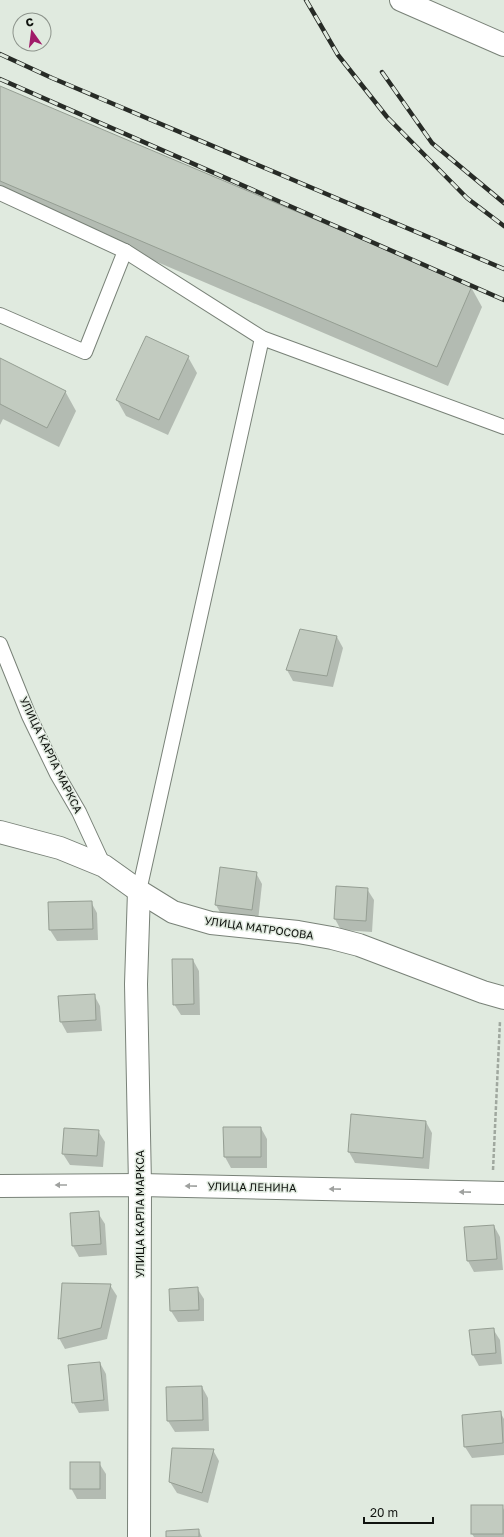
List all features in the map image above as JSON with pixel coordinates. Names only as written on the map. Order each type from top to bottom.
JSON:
[{"type":"street","points":[[400,0],[504,45]]},
{"type":"street","name":"УЛИЦА МАТРОСОВА","points":[[0,832],[60,848],[104,866],[172,912],[211,923],[298,932],[338,940],[359,946],[503,998]]},
{"type":"street","name":"УЛИЦА КАРЛА МАРКСА","points":[[139,891],[136,984],[140,1185],[139,1537]]},
{"type":"street","name":"УЛИЦА ЛЕНИНА","points":[[0,1186],[140,1185],[498,1192]]},
{"type":"lane","points":[[0,193],[125,251],[262,338],[504,427]]},
{"type":"lane","points":[[0,316],[85,352],[125,251]]},
{"type":"lane","points":[[139,891],[262,338]]},
{"type":"lane","name":"УЛИЦА КАРЛА МАРКСА","points":[[0,644],[29,716],[104,866]]},
{"type":"path","points":[[498,1192],[503,998]]},
{"type":"building","points":[[0,86],[472,286],[437,367],[0,181]]},
{"type":"building","points":[[146,336],[189,356],[159,420],[116,400]]},
{"type":"building","points":[[0,358],[66,391],[47,428],[0,404]]},
{"type":"building","points":[[300,629],[337,636],[327,676],[286,670]]},
{"type":"building","points":[[220,867],[257,872],[252,910],[215,905]]},
{"type":"building","points":[[336,886],[368,888],[366,921],[334,919]]},
{"type":"building","points":[[92,901],[93,929],[49,930],[48,902]]},
{"type":"building","points":[[172,959],[193,959],[194,1004],[173,1005]]},
{"type":"building","points":[[95,994],[96,1020],[60,1022],[58,996]]},
{"type":"building","points":[[351,1114],[426,1121],[423,1158],[348,1152]]},
{"type":"building","points":[[223,1127],[261,1127],[261,1157],[224,1157]]},
{"type":"building","points":[[64,1128],[99,1130],[97,1156],[62,1154]]},
{"type":"building","points":[[99,1211],[101,1244],[72,1246],[70,1213]]},
{"type":"building","points":[[494,1225],[497,1259],[467,1261],[464,1227]]},
{"type":"building","points":[[62,1283],[111,1284],[101,1328],[58,1339]]},
{"type":"building","points":[[198,1287],[199,1310],[170,1311],[169,1289]]},
{"type":"building","points":[[494,1328],[496,1353],[472,1355],[469,1330]]},
{"type":"building","points":[[100,1362],[104,1400],[72,1403],[68,1365]]},
{"type":"building","points":[[202,1386],[203,1420],[167,1421],[166,1387]]},
{"type":"building","points":[[501,1411],[503,1443],[464,1447],[462,1415]]},
{"type":"building","points":[[172,1448],[214,1449],[202,1493],[169,1482]]},
{"type":"building","points":[[70,1462],[100,1462],[100,1489],[70,1489]]},
{"type":"building","points":[[471,1505],[503,1505],[503,1534],[471,1534]]},
{"type":"building","points":[[199,1529],[199,1537],[166,1537],[166,1531]]},
{"type":"railway","points":[[306,0],[338,55],[387,117],[467,198],[504,226]]},
{"type":"railway","points":[[0,54],[52,78],[504,269]]},
{"type":"railway","points":[[382,72],[432,143],[504,203]]},
{"type":"railway","points":[[0,79],[504,300]]}]
